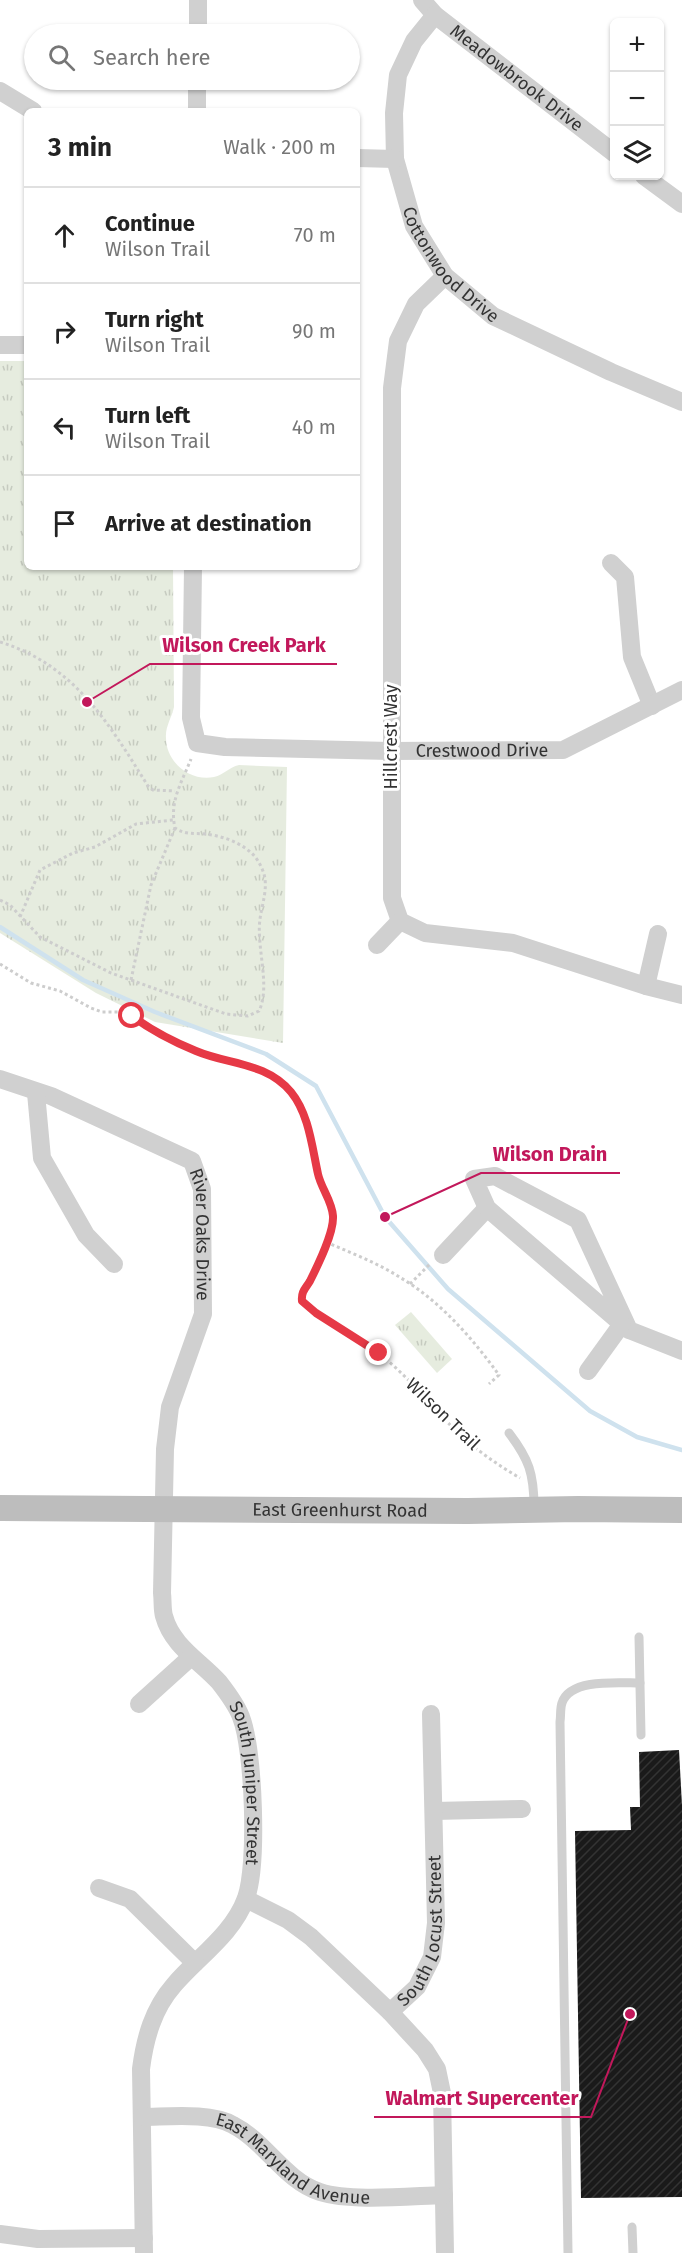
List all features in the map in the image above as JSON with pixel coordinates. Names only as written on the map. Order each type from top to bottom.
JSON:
[{"type":"main road","name":"East Greenhurst Road","points":[[0,1508],[468,1511],[534,1498],[682,1510]]},
{"type":"street","points":[[198,0],[198,24]]},
{"type":"street","name":"Meadowbrook Drive","points":[[422,0],[435,15],[610,149]]},
{"type":"street","name":"Cottonwood Drive","points":[[435,15],[414,41],[398,75],[394,113],[395,159],[414,226],[445,276],[493,316],[611,372],[682,402]]},
{"type":"street","points":[[197,90],[197,108]]},
{"type":"street","points":[[0,91],[28,108]]},
{"type":"street","points":[[360,158],[395,159]]},
{"type":"street","points":[[649,180],[682,204]]},
{"type":"street","name":"Hillcrest Way","points":[[400,921],[392,898],[390,751],[392,388],[398,341],[416,304],[445,276]]},
{"type":"street","points":[[0,345],[24,345]]},
{"type":"street","points":[[611,563],[625,577],[632,657],[652,706]]},
{"type":"street","points":[[193,570],[191,718],[197,743]]},
{"type":"street","name":"Crestwood Drive","points":[[197,743],[225,747],[390,751],[563,750],[682,690]]},
{"type":"street","points":[[377,945],[400,921],[425,933],[513,943],[646,986],[682,995]]},
{"type":"street","points":[[646,986],[658,934]]},
{"type":"street","name":"River Oaks Drive","points":[[0,1079],[36,1093],[51,1096],[192,1161],[202,1189],[202,1314],[170,1407],[165,1449],[164,1508]]},
{"type":"street","points":[[36,1093],[42,1158],[86,1234],[114,1264]]},
{"type":"street","points":[[626,1327],[578,1220],[495,1176],[474,1179],[487,1208],[626,1327],[682,1352]]},
{"type":"street","points":[[438,1258],[487,1208]]},
{"type":"street","points":[[588,1371],[626,1327]]},
{"type":"street","name":"South Juniper Street","points":[[144,2246],[141,2069],[145,2039],[158,2008],[172,1987],[225,1933],[246,1899],[252,1877],[253,1853],[250,1753],[241,1716],[219,1682],[191,1657],[172,1635],[164,1616],[162,1593],[164,1508]]},
{"type":"street","points":[[139,1704],[191,1657]]},
{"type":"street","name":"South Locust Street","points":[[431,1714],[436,1923],[432,1958],[417,1987],[390,2012],[425,2050],[437,2069],[442,2093],[445,2253]]},
{"type":"street","points":[[434,1811],[522,1809]]},
{"type":"street","points":[[99,1888],[130,1899],[195,1963]]},
{"type":"street","points":[[246,1899],[288,1920],[311,1937],[390,2012]]},
{"type":"street","name":"East Maryland Avenue","points":[[142,2116],[204,2118],[231,2123],[254,2138],[295,2180],[319,2192],[347,2197],[444,2195]]},
{"type":"street","points":[[0,2234],[38,2239],[144,2246]]},
{"type":"lane","points":[[508,1433],[525,1454],[534,1498]]},
{"type":"lane","points":[[639,1637],[640,1735]]},
{"type":"lane","points":[[568,2253],[560,1722],[562,1701],[574,1689],[592,1683],[640,1683]]},
{"type":"lane","points":[[632,2227],[633,2253]]},
{"type":"path","points":[[0,642],[39,658],[61,672],[95,707],[148,786],[153,790],[176,791]]},
{"type":"path","points":[[131,980],[151,885],[175,828],[173,820],[176,791],[197,743]]},
{"type":"path","points":[[21,917],[40,870],[74,853],[95,847],[136,824],[173,820]]},
{"type":"path","points":[[0,900],[10,905],[40,937],[111,973],[226,1014],[254,1015],[262,1005],[260,920],[265,899],[265,886],[260,864],[250,851],[236,843],[207,834],[181,832],[175,828]]},
{"type":"path","name":"Wilson Trail","points":[[0,964],[31,983],[60,991],[91,1008],[102,1012],[122,1012],[198,1052],[247,1064],[276,1077],[292,1093],[308,1129],[318,1177],[333,1217],[326,1242],[309,1283],[303,1291],[302,1301],[316,1313],[379,1353],[456,1430],[499,1465],[534,1498]]},
{"type":"path","points":[[326,1242],[401,1277],[428,1297],[479,1348],[499,1376],[489,1384]]},
{"type":"path","points":[[410,1284],[418,1274],[438,1258]]},
{"type":"green space","points":[[0,361],[24,361],[24,570],[173,570],[174,707],[166,734],[170,755],[188,773],[205,778],[218,776],[239,765],[287,767],[283,1043],[155,1022],[96,993],[0,933]]},
{"type":"green space","points":[[411,1312],[452,1359],[437,1373],[395,1325]]},
{"type":"building","points":[[679,1750],[682,1805],[682,2197],[581,2198],[575,1831],[631,1830],[630,1807],[640,1807],[639,1752]]},
{"type":"waterway","points":[[0,927],[83,980],[155,1012],[266,1054],[316,1086],[385,1217],[448,1289],[590,1411],[637,1437],[682,1450]]},
{"type":"place","name":"Wilson Creek Park","points":[[87,702]]},
{"type":"place","name":"Wilson Drain","points":[[385,1217]]},
{"type":"place","name":"Walmart Supercenter","points":[[630,2014]]},
{"type":"route","points":[[132,1016],[146,1026],[198,1052],[247,1064],[276,1077],[292,1093],[308,1129],[318,1177],[333,1217],[326,1242],[309,1283],[301,1295],[302,1301],[316,1313],[379,1353]]}]
